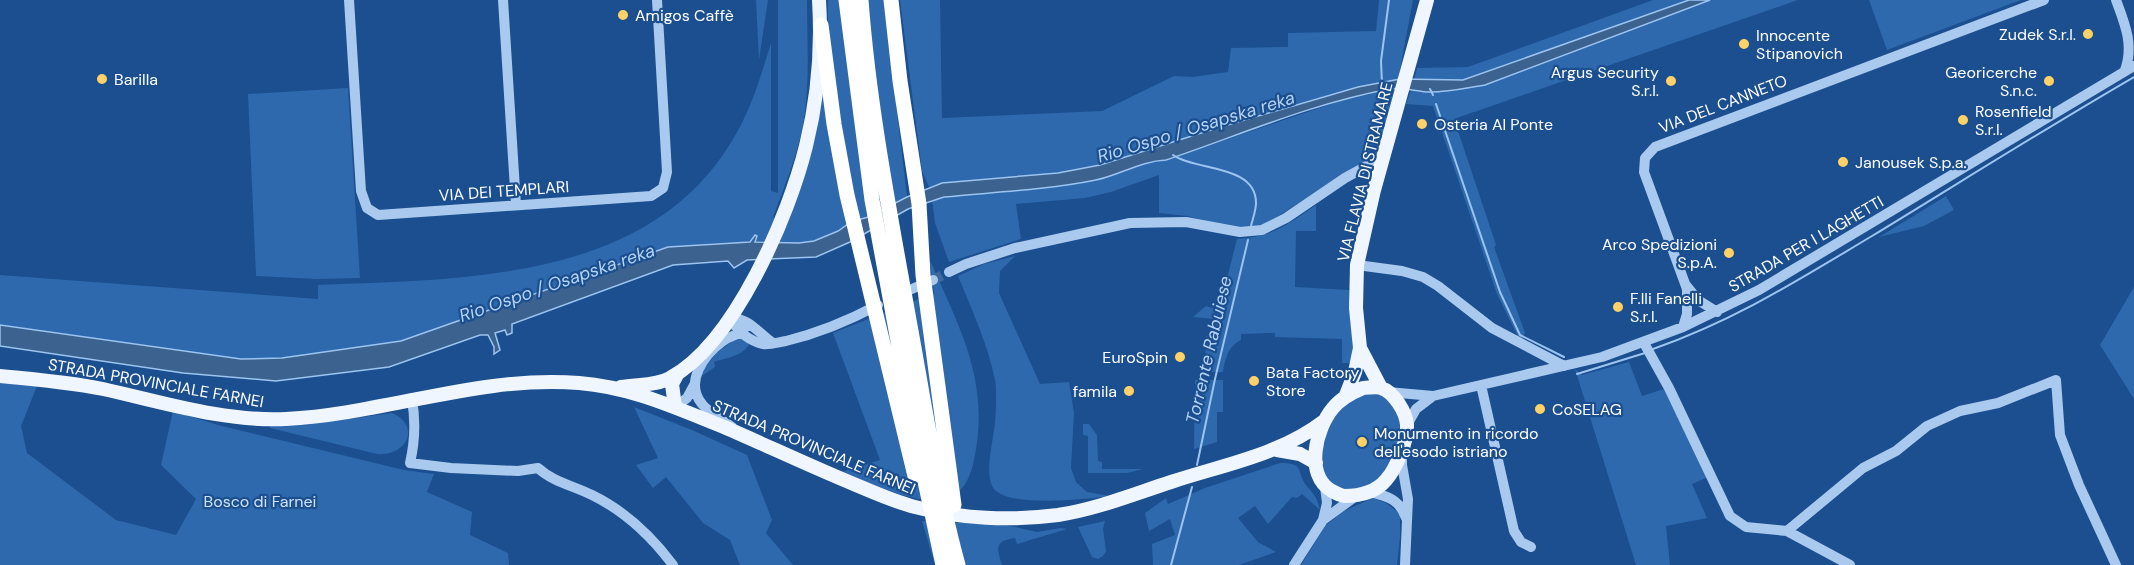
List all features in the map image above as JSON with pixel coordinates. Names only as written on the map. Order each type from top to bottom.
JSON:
[{"type":"highway","points":[[846,0],[872,200],[941,565]]},
{"type":"highway","points":[[861,0],[870,86],[886,192],[931,441],[960,565]]},
{"type":"highway","points":[[891,0],[900,81],[919,204],[921,251],[960,565]]},
{"type":"highway","points":[[821,25],[847,195],[906,447],[941,565]]},
{"type":"main road","points":[[616,387],[662,382],[678,373],[716,339],[754,280],[778,225],[806,146],[819,68],[821,25],[819,0]]},
{"type":"main road","name":"VIA FLAVIA DI STRAMARE","points":[[1325,487],[1316,463],[1316,442],[1332,408],[1346,395],[1355,372],[1359,348],[1356,265],[1374,190],[1426,2]]},
{"type":"main road","name":"VIA FLAVIA DI STRAMARE","points":[[1359,348],[1384,390],[1396,400],[1407,425],[1402,450],[1395,467],[1385,481],[1363,494]]},
{"type":"main road","points":[[675,407],[672,384],[678,373]]},
{"type":"main road","name":"STRADA PROVINCIALE FARNEI","points":[[0,376],[56,381],[98,388],[174,405],[250,418],[285,419],[507,384],[581,383],[616,387],[675,407],[834,476],[914,507],[993,518],[1025,518],[1080,510],[1294,442],[1324,421]]},
{"type":"main road","points":[[1346,395],[1363,388],[1384,390]]},
{"type":"main road","name":"STRADA PROVINCIALE FARNEI","points":[[1272,450],[1300,454],[1316,463]]},
{"type":"main road","points":[[1325,487],[1340,495],[1363,494]]},
{"type":"street","name":"VIA DEI TEMPLARI","points":[[350,0],[361,191],[367,208],[378,215],[651,196],[663,188],[667,172],[657,0]]},
{"type":"street","points":[[503,0],[516,206]]},
{"type":"street","name":"VIA DEL CANNETO","points":[[1683,327],[1688,308],[1686,285],[1644,172],[1645,158],[1655,147],[2044,0]]},
{"type":"street","points":[[2116,0],[2130,40],[2128,62],[2130,68]]},
{"type":"street","points":[[2126,27],[2134,39]]},
{"type":"street","name":"STRADA PER I LAGHETTI","points":[[1384,390],[1433,396],[1564,366],[1644,343],[1683,327],[1759,291],[2130,68]]},
{"type":"street","points":[[949,272],[1014,248],[1130,223],[1186,222],[1240,232],[1262,230],[1286,218],[1352,174],[1385,156]]},
{"type":"street","points":[[1356,265],[1402,271],[1423,277],[1492,328],[1564,366]]},
{"type":"street","points":[[730,319],[745,328],[750,338],[766,344],[774,343],[838,325],[933,280]]},
{"type":"street","name":"VIA DEL CANNETO","points":[[1686,285],[1698,300],[1717,312]]},
{"type":"street","points":[[675,407],[687,398],[699,369],[714,350],[722,342],[745,328]]},
{"type":"street","points":[[1644,343],[1674,398],[1728,512],[1736,522],[1746,527],[1787,531],[1850,565]]},
{"type":"street","points":[[1787,531],[1863,468],[1896,451],[1927,426],[1960,411],[1998,403],[2056,380],[2060,435],[2082,491],[2116,565]]},
{"type":"street","points":[[694,385],[704,407],[744,436]]},
{"type":"street","points":[[1481,385],[1514,531],[1521,542],[1531,547]]},
{"type":"street","points":[[1407,425],[1416,409],[1433,396]]},
{"type":"street","points":[[412,400],[415,416],[415,444],[410,463],[451,468],[518,471],[538,468],[547,477],[594,496],[627,517],[652,539],[674,565]]},
{"type":"street","points":[[1402,450],[1408,500],[1405,565]]},
{"type":"street","name":"VIA FLAVIA DI STRAMARE","points":[[1294,565],[1323,520],[1327,503],[1325,487]]},
{"type":"street","points":[[1363,494],[1387,496],[1397,501],[1408,524]]},
{"type":"street","name":"VIA FLAVIA DI STRAMARE","points":[[1323,520],[1363,494]]},
{"type":"green space","points":[[756,0],[768,0],[759,60]]},
{"type":"green space","points":[[778,0],[807,0],[808,60],[804,120],[795,157],[773,217],[778,225],[823,85],[847,195],[854,194],[833,72],[828,0],[884,0],[907,197],[814,241],[799,243],[762,241],[668,247],[401,341],[281,358],[241,359],[0,325],[0,275],[318,299],[318,285],[431,280],[489,274],[546,264],[600,248],[650,223],[694,189],[737,132],[754,95],[771,43],[771,191],[778,193]]},
{"type":"green space","points":[[900,0],[940,0],[942,118],[1102,111],[1174,76],[1192,77],[1228,72],[1231,48],[1288,47],[1288,33],[1376,31],[1379,0],[1413,0],[1398,80],[1358,87],[1100,165],[1058,173],[942,183],[929,187],[922,171]]},
{"type":"green space","points":[[1653,0],[1689,0],[1463,80],[1414,80],[1417,68],[1468,67]]},
{"type":"green space","points":[[1710,0],[1798,0],[1454,119],[1496,245],[1494,247],[1525,333],[1520,341],[1497,294],[1433,106],[1406,104],[1411,90],[1439,91],[1485,85]]},
{"type":"green space","points":[[1869,0],[2021,0],[1887,50]]},
{"type":"green space","points":[[348,88],[360,278],[317,279],[256,276],[248,94]]},
{"type":"green space","points":[[1397,88],[1376,155],[1262,226],[1240,230],[1187,216],[1159,213],[1159,175],[1111,192],[1085,198],[1016,204],[1021,239],[949,262],[935,223],[932,200],[1096,180],[1148,163],[1166,160],[1343,100]]},
{"type":"green space","points":[[1946,196],[1954,210],[1924,226],[1879,237]]},
{"type":"green space","points":[[1316,205],[1316,231],[1296,231],[1295,287],[1349,290],[1352,363],[1342,363],[1342,339],[1275,337],[1275,333],[1241,334],[1241,340],[1228,354],[1223,372],[1205,372],[1206,336],[1210,335],[1213,319],[1193,317],[1206,306],[1219,310],[1237,239],[1261,236],[1288,224]]},
{"type":"green space","points":[[1015,256],[1000,271],[999,293],[1040,384],[1069,382],[1074,413],[1071,468],[1076,482],[1087,492],[1110,496],[1049,501],[1016,499],[1003,495],[994,489],[991,483],[989,466],[995,417],[995,380],[984,341],[958,276],[984,264]]},
{"type":"green space","points":[[929,258],[969,355],[978,405],[978,431],[969,477],[953,496],[936,501],[909,497],[842,472],[880,460],[833,333],[934,293]]},
{"type":"green space","points":[[2134,287],[2134,399],[2100,345]]},
{"type":"green space","points":[[738,339],[749,344],[747,348],[739,354],[714,362],[715,367],[700,377],[716,355]]},
{"type":"green space","points":[[1629,362],[1642,396],[1664,389],[1708,477],[1692,484],[1707,518],[1666,526],[1670,565],[1636,565],[1575,369],[1582,375]]},
{"type":"green space","points":[[1195,380],[1223,380],[1223,412],[1217,412],[1217,442],[1194,449]]},
{"type":"green space","name":"Bosco di Farnei","points":[[0,383],[37,386],[21,426],[27,453],[116,520],[176,535],[196,499],[161,465],[173,411],[218,425],[404,470],[434,474],[427,492],[472,512],[470,535],[508,553],[509,565],[0,565]]},
{"type":"green space","points":[[1365,392],[1381,396],[1392,404],[1398,416],[1400,430],[1398,445],[1385,472],[1375,482],[1343,493],[1324,475],[1321,454],[1326,429],[1346,402]]},
{"type":"green space","points":[[634,407],[747,455],[772,520],[766,533],[793,565],[740,565],[730,540],[703,523],[666,477],[653,488],[636,465],[658,458]]},
{"type":"green space","points":[[392,413],[401,419],[408,432],[407,440],[402,446],[387,454],[377,454],[270,428],[270,426],[303,425]]},
{"type":"green space","points":[[1083,424],[1089,424],[1097,435],[1098,461],[1102,462],[1102,469],[1143,469],[1127,473],[1088,473],[1088,436],[1083,435]]},
{"type":"green space","points":[[1280,463],[1297,466],[1303,480],[1316,498],[1320,510],[1302,494],[1297,498],[1292,497],[1268,524],[1255,506],[1238,518],[1258,542],[1276,552],[1239,565],[1153,565],[1152,544],[1175,535],[1170,519],[1149,531],[1145,513],[1166,498],[1168,504],[1205,488]]},
{"type":"green space","points":[[1373,498],[1386,503],[1400,514],[1397,565],[1301,565],[1326,525],[1344,511]]},
{"type":"green space","points":[[922,521],[1006,525],[1037,532],[1067,529],[1017,544],[1015,538],[1004,541],[998,549],[1002,565],[935,565]]},
{"type":"green space","points":[[1105,521],[1103,529],[1106,551],[1098,559],[1092,557],[1078,527]]},
{"type":"shaded area","points":[[1689,0],[1710,0],[1485,85],[1433,92],[1399,88],[1361,95],[1277,120],[1166,160],[1148,163],[1096,180],[944,197],[908,209],[850,242],[816,257],[747,260],[734,268],[728,261],[673,265],[512,324],[512,333],[507,335],[505,330],[495,333],[500,350],[494,354],[494,347],[488,335],[480,335],[389,367],[276,381],[183,373],[0,346],[0,325],[241,359],[282,358],[401,341],[668,247],[750,242],[755,235],[757,236],[755,242],[814,241],[838,231],[851,222],[868,217],[907,197],[942,183],[1058,173],[1100,165],[1358,87],[1400,79],[1463,80]]},
{"type":"waterway","points":[[1382,84],[1381,61],[1389,0]]},
{"type":"waterway","points":[[1653,349],[1712,325],[1792,283],[2134,77]]},
{"type":"waterway","points":[[1430,89],[1433,95]]},
{"type":"waterway","points":[[1436,104],[1500,292],[1520,335],[1564,357]]},
{"type":"waterway","name":"Torrente Rabuiese","points":[[1173,155],[1195,164],[1223,170],[1246,181],[1253,190],[1256,203],[1251,226]]},
{"type":"waterway","name":"Torrente Rabuiese","points":[[1197,465],[1248,240]]},
{"type":"waterway","points":[[1577,374],[1645,353]]},
{"type":"waterway","name":"Torrente Rabuiese","points":[[1171,565],[1192,487]]},
{"type":"tunnel","points":[[933,280],[949,272]]},
{"type":"place","name":"Amigos Caffè","points":[[623,15]]},
{"type":"place","name":"Zudek S.r.l.","points":[[2088,34]]},
{"type":"place","name":"Innocente Stipanovich","points":[[1744,44]]},
{"type":"place","name":"Barilla","points":[[102,79]]},
{"type":"place","name":"Argus Security S.r.l.","points":[[1671,81]]},
{"type":"place","name":"Georicerche S.n.c.","points":[[2049,81]]},
{"type":"place","name":"Rosenfield S.r.l.","points":[[1963,120]]},
{"type":"place","name":"Osteria Al Ponte","points":[[1422,124]]},
{"type":"place","name":"Janousek S.p.a.","points":[[1843,162]]},
{"type":"place","name":"Arco Spedizioni S.p.A.","points":[[1729,253]]},
{"type":"place","name":"F.lli Fanelli S.r.l.","points":[[1618,307]]},
{"type":"place","name":"EuroSpin","points":[[1180,357]]},
{"type":"place","name":"Bata Factory Store","points":[[1254,381]]},
{"type":"place","name":"famila","points":[[1129,391]]},
{"type":"place","name":"CoSELAG","points":[[1540,409]]},
{"type":"place","name":"Monumento in ricordo dell'esodo istriano","points":[[1362,442]]},
{"type":"water label","name":"Rio Ospo / Osapska reka","points":[[1196,127]]},
{"type":"water label","name":"Rio Ospo / Osapska reka","points":[[557,283]]}]
